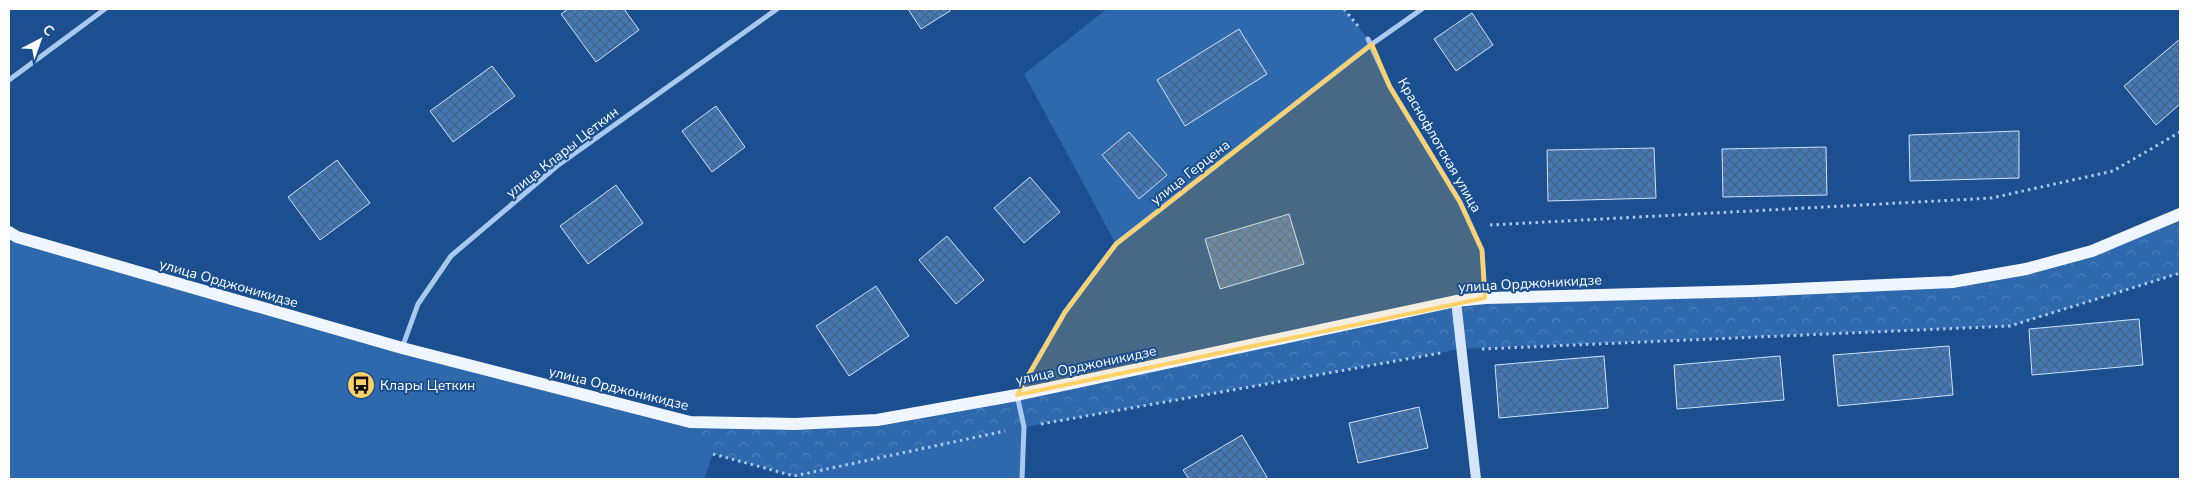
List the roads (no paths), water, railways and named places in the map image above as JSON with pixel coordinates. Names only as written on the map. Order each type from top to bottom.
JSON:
[{"type":"main road","name":"улица Орджоникидзе","points":[[9,232],[17,237],[402,348],[690,422],[795,424],[877,420],[1017,395],[1456,301],[1485,298],[1751,291],[1952,282],[2026,269],[2092,251],[2180,214]]},
{"type":"street","points":[[9,80],[105,9]]},
{"type":"street","name":"улица Клары Цеткин","points":[[402,348],[418,304],[451,256],[557,166],[777,9]]},
{"type":"street","name":"улица Герцена","points":[[1017,395],[1065,312],[1116,244],[1372,44],[1422,9]]},
{"type":"street","name":"Краснофлотская улица","points":[[1368,39],[1372,44],[1390,87],[1460,202],[1482,250],[1485,298]]},
{"type":"street","points":[[1456,301],[1476,479]]},
{"type":"street","points":[[1017,395],[1024,427],[1022,479]]},
{"type":"place","name":"Клары Цеткин","points":[[361,385]]}]
